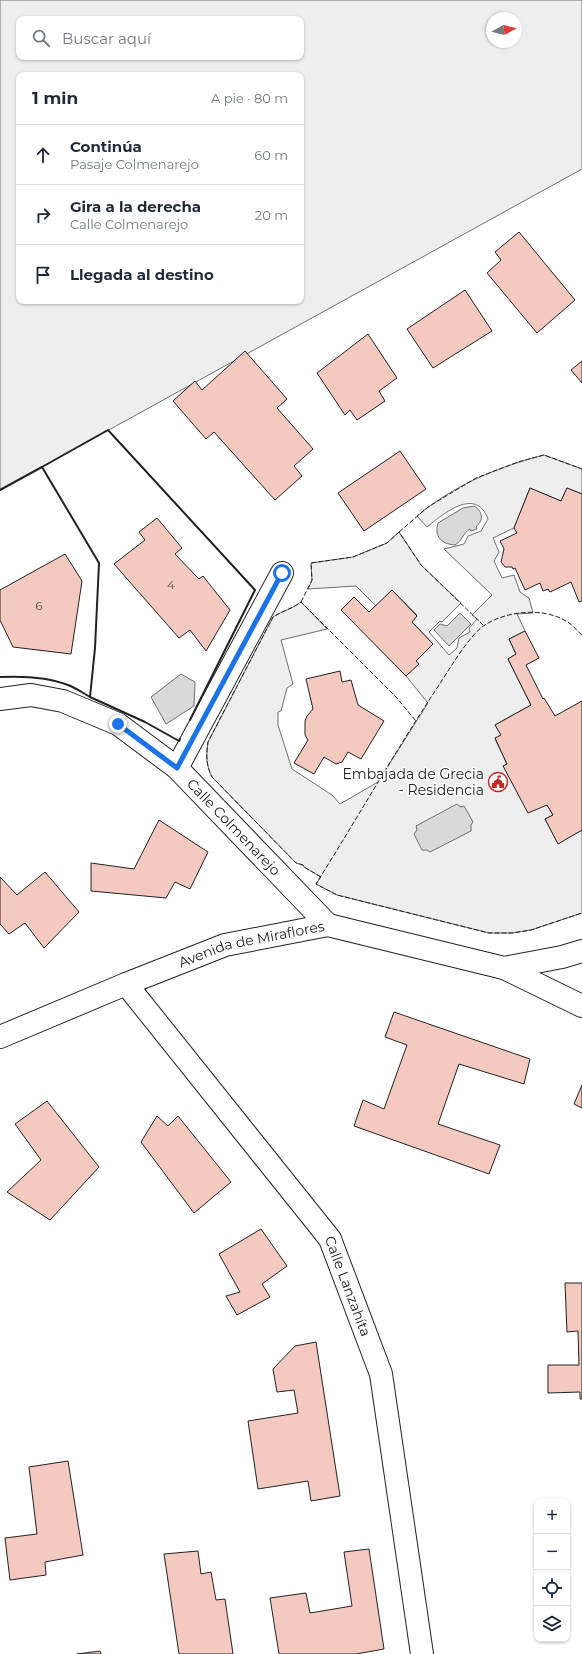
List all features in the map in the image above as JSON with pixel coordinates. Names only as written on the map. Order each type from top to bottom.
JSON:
[{"type":"street","points":[[177,768],[282,573]]},
{"type":"street","name":"Calle Colmenarejo","points":[[0,699],[31,695],[63,701],[118,724],[177,768],[328,925]]},
{"type":"street","name":"Avenida de Miraflores","points":[[0,1037],[126,984],[225,945],[328,925],[504,968],[562,957],[582,951]]},
{"type":"street","points":[[504,968],[582,1006]]},
{"type":"street","name":"Calle Lanzahíta","points":[[126,984],[330,1239],[381,1374],[422,1654]]},
{"type":"shaded area","points":[[0,0],[582,0],[582,169],[0,490]]},
{"type":"shaded area","points":[[544,455],[582,469],[582,494],[567,488],[561,501],[530,488],[514,528],[493,538],[499,552],[494,561],[502,578],[514,575],[520,592],[529,598],[533,613],[517,614],[525,631],[509,639],[516,654],[508,659],[531,705],[495,725],[501,735],[495,739],[507,764],[503,766],[547,805],[553,815],[545,819],[558,843],[582,830],[582,913],[531,930],[512,933],[489,933],[337,895],[316,884],[321,877],[303,865],[296,863],[212,777],[207,760],[208,742],[273,617],[301,602],[327,629],[281,640],[293,684],[287,688],[281,711],[278,712],[278,725],[292,769],[332,795],[340,804],[378,782],[428,703],[406,676],[418,664],[416,661],[433,644],[412,622],[417,615],[392,590],[376,606],[356,586],[308,589],[312,580],[311,563],[353,557],[387,543],[399,532],[421,565],[461,603],[442,622],[440,621],[429,632],[449,655],[457,648],[459,638],[470,632],[469,628],[477,619],[472,615],[492,595],[444,549],[464,544],[468,536],[481,531],[488,519],[483,509],[476,504],[459,506],[450,510],[427,527],[417,516],[446,495],[477,478],[510,465]]},
{"type":"shaded area","points":[[474,506],[481,513],[479,524],[476,527],[477,529],[471,531],[470,529],[455,545],[442,541],[437,532],[438,523],[463,508]]},
{"type":"shaded area","points":[[460,613],[471,624],[449,646],[434,630],[440,624],[447,626]]},
{"type":"shaded area","points":[[181,674],[195,682],[194,706],[166,724],[151,697]]},
{"type":"shaded area","points":[[457,804],[461,807],[464,806],[473,822],[471,825],[471,831],[430,852],[427,850],[422,850],[414,834],[417,830],[416,826]]},
{"type":"building","points":[[519,232],[575,300],[537,333],[487,273],[501,260],[495,252]]},
{"type":"building","points":[[465,290],[492,331],[433,368],[407,329]]},
{"type":"building","points":[[368,334],[397,378],[379,391],[385,401],[357,420],[350,410],[345,415],[317,373]]},
{"type":"building","points":[[245,351],[287,399],[277,408],[313,449],[294,466],[302,476],[275,500],[214,432],[206,439],[173,401],[195,381],[202,390]]},
{"type":"building","points":[[582,361],[582,383],[571,370]]},
{"type":"building","points":[[400,451],[426,489],[364,531],[338,493]]},
{"type":"building","points":[[530,488],[561,501],[567,488],[582,494],[582,601],[579,602],[571,582],[550,592],[548,589],[543,591],[540,583],[525,590],[515,568],[505,567],[501,562],[504,549],[500,541],[517,533],[514,528]]},
{"type":"building","points":[[157,518],[182,548],[175,554],[199,579],[203,576],[230,610],[206,651],[190,630],[179,638],[114,564],[145,540],[139,532]]},
{"type":"building","points":[[65,554],[82,581],[71,654],[13,647],[0,620],[0,590]]},
{"type":"building","points":[[392,590],[417,616],[412,622],[433,644],[416,661],[419,664],[406,676],[341,610],[354,597],[369,612]]},
{"type":"building","points":[[525,631],[539,658],[526,665],[543,699],[544,698],[555,716],[582,701],[582,830],[558,844],[545,819],[553,815],[547,805],[528,813],[503,766],[507,764],[495,738],[501,735],[495,725],[531,705],[508,659],[516,654],[509,639]]},
{"type":"building","points":[[340,671],[342,682],[351,680],[358,705],[384,721],[361,759],[348,752],[342,762],[336,764],[324,757],[314,774],[294,763],[308,740],[305,735],[305,721],[313,709],[306,679]]},
{"type":"building","points":[[159,820],[208,852],[190,889],[175,882],[166,898],[91,891],[91,863],[134,869]]},
{"type":"building","points":[[45,872],[79,912],[44,948],[25,923],[9,934],[0,924],[0,877],[17,895]]},
{"type":"building","points":[[394,1012],[530,1059],[524,1084],[459,1064],[438,1124],[500,1145],[489,1174],[354,1126],[363,1100],[384,1109],[407,1045],[385,1037]]},
{"type":"building","points":[[582,1085],[582,1108],[574,1104]]},
{"type":"building","points":[[47,1101],[99,1167],[50,1220],[7,1192],[41,1160],[15,1124]]},
{"type":"building","points":[[157,1116],[168,1126],[178,1116],[231,1182],[194,1213],[141,1142]]},
{"type":"building","points":[[261,1229],[287,1266],[262,1284],[270,1297],[237,1315],[226,1296],[240,1292],[219,1254]]},
{"type":"building","points":[[565,1283],[582,1283],[582,1399],[580,1399],[580,1392],[548,1393],[548,1365],[579,1365],[578,1331],[567,1332]]},
{"type":"building","points":[[316,1342],[340,1496],[311,1501],[308,1481],[258,1489],[248,1421],[298,1413],[294,1390],[277,1392],[273,1369],[295,1346]]},
{"type":"building","points":[[68,1461],[83,1555],[45,1562],[46,1575],[10,1580],[5,1538],[37,1534],[29,1467]]},
{"type":"building","points":[[369,1549],[384,1649],[356,1654],[279,1654],[270,1598],[306,1593],[310,1613],[352,1606],[344,1552]]},
{"type":"building","points":[[198,1551],[201,1574],[211,1572],[216,1600],[225,1599],[233,1654],[179,1654],[164,1554]]},
{"type":"building","points":[[100,1651],[101,1654],[77,1654]]},
{"type":"fence","points":[[399,532],[428,507],[476,478],[518,462],[544,455],[582,469]]},
{"type":"fence","points":[[301,602],[312,580],[311,563],[353,557],[387,543],[399,532],[421,565],[483,625]]},
{"type":"fence","points":[[321,877],[303,865],[296,863],[212,777],[208,764],[208,742],[273,617],[301,602],[396,697],[416,721]]},
{"type":"fence","points":[[582,635],[566,621],[557,617],[536,612],[525,612],[503,616],[479,629],[461,651],[393,757],[316,884],[337,895],[489,933],[512,933],[531,930],[582,913]]},
{"type":"wall","points":[[42,467],[108,430],[255,590],[190,720]]},
{"type":"wall","points":[[0,490],[42,467],[99,563],[95,648],[90,697],[71,686],[52,680],[26,677],[0,677]]},
{"type":"wall","points":[[90,697],[145,722],[179,741],[180,739]]},
{"type":"place","name":"Embajada de Grecia - Residencia","points":[[498,782]]},
{"type":"route","points":[[118,724],[177,768],[282,573]]}]
